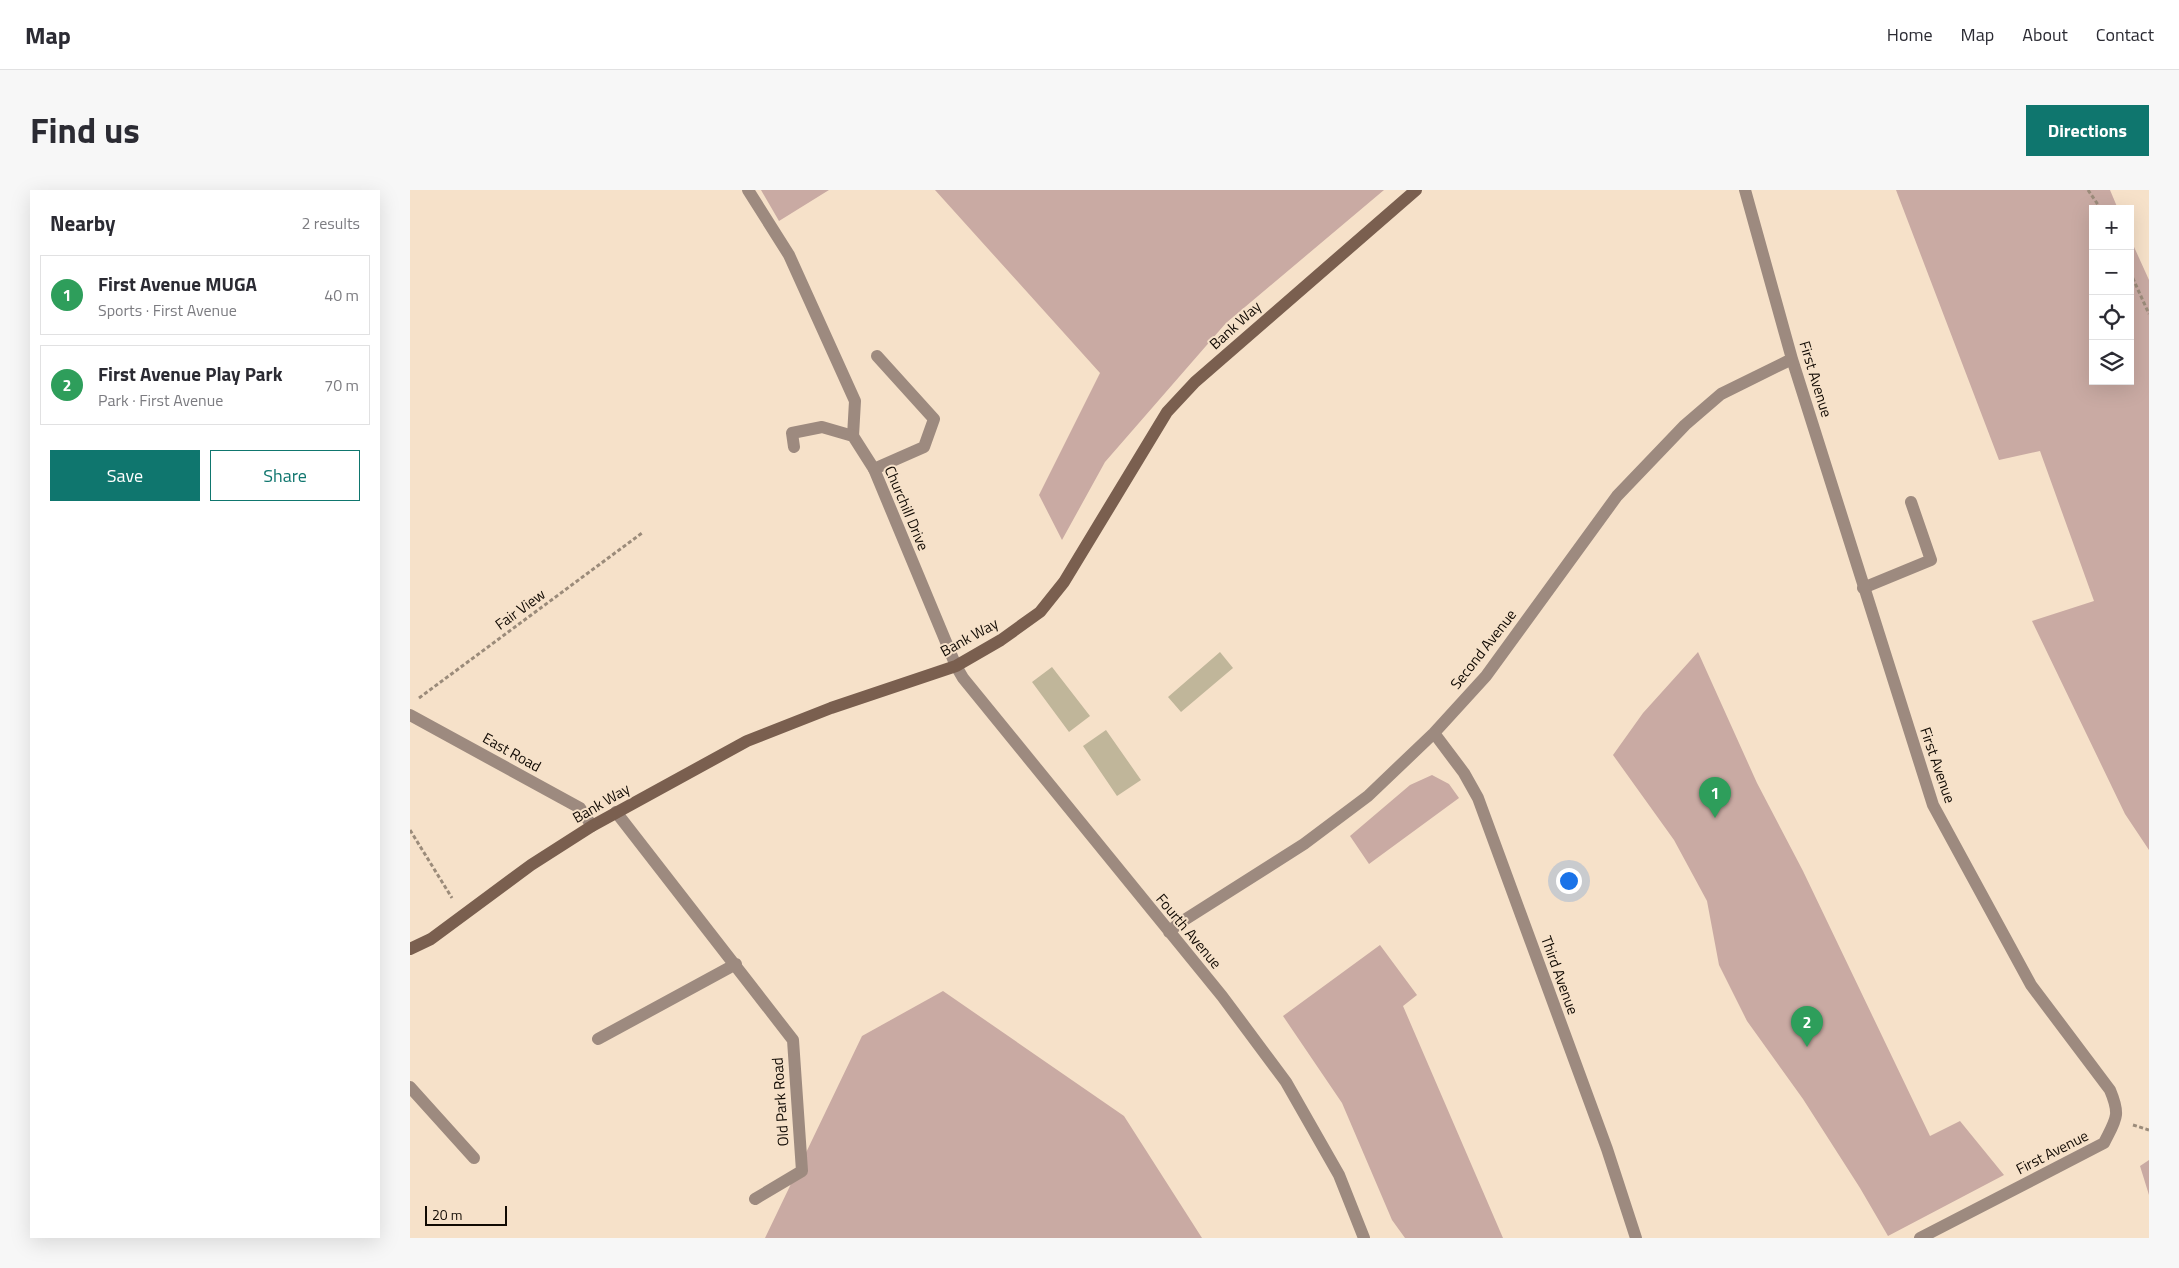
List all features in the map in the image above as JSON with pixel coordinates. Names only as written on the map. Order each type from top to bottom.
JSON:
[{"type":"street","points":[[748,190],[789,255],[855,401],[853,436],[822,427],[792,434],[794,447]]},
{"type":"street","name":"Bank Way","points":[[410,950],[432,939],[531,865],[592,826],[747,741],[831,708],[956,666],[1001,640],[1040,612],[1064,582],[1168,412],[1195,382],[1416,190]]},
{"type":"street","name":"First Avenue","points":[[1745,190],[1792,359],[1933,805],[2031,985],[2110,1090],[2117,1107],[2116,1119],[2104,1143],[1920,1238]]},
{"type":"street","points":[[874,469],[924,447],[934,419],[878,356]]},
{"type":"street","name":"Second Avenue","points":[[1169,932],[1178,924],[1304,844],[1368,796],[1434,733],[1486,676],[1616,496],[1678,432],[1721,394],[1792,359]]},
{"type":"street","name":"Churchill Drive","points":[[853,436],[874,469],[956,666]]},
{"type":"street","points":[[1863,588],[1931,560],[1911,502]]},
{"type":"street","name":"Fourth Avenue","points":[[956,666],[963,678],[1222,996],[1286,1082],[1339,1174],[1364,1238]]},
{"type":"street","name":"East Road","points":[[410,715],[580,808],[592,826]]},
{"type":"street","name":"Third Avenue","points":[[1434,733],[1464,773],[1478,798],[1607,1149],[1636,1238]]},
{"type":"street","name":"Old Park Road","points":[[616,812],[736,964],[793,1040],[802,1171],[754,1199]]},
{"type":"street","points":[[598,1039],[736,964]]},
{"type":"street","points":[[410,1087],[474,1158]]},
{"type":"path","points":[[2088,190],[2099,205]]},
{"type":"path","points":[[2134,281],[2149,314]]},
{"type":"path","name":"Fair View","points":[[418,698],[642,533]]},
{"type":"path","points":[[410,830],[463,916]]},
{"type":"shaded area","points":[[761,190],[829,190],[779,221]]},
{"type":"shaded area","points":[[935,190],[1384,190],[1226,323],[1105,462],[1062,540],[1039,495],[1100,373]]},
{"type":"shaded area","points":[[1896,190],[2110,190],[2116,205],[2089,205],[2089,385],[2134,385],[2134,247],[2149,280],[2149,850],[2125,814],[2032,621],[2094,601],[2040,451],[1999,460]]},
{"type":"shaded area","points":[[1698,652],[1757,783],[1803,871],[1930,1136],[1960,1121],[2004,1175],[1888,1236],[1860,1188],[1803,1099],[1747,1021],[1719,965],[1707,901],[1674,840],[1613,755],[1643,713]]},
{"type":"shaded area","points":[[1432,775],[1449,784],[1459,798],[1369,864],[1350,836],[1410,785]]},
{"type":"shaded area","points":[[1380,945],[1417,995],[1403,1006],[1503,1238],[1405,1238],[1392,1220],[1342,1103],[1283,1016]]},
{"type":"shaded area","points":[[943,991],[1124,1116],[1202,1238],[765,1238],[862,1036]]},
{"type":"shaded area","points":[[2149,1160],[2149,1195],[2140,1166]]},
{"type":"building","points":[[1220,652],[1233,668],[1181,712],[1168,697]]},
{"type":"building","points":[[1052,667],[1090,716],[1069,732],[1032,682]]},
{"type":"building","points":[[1106,730],[1141,780],[1117,796],[1083,746]]},
{"type":"place","name":"First Avenue MUGA","points":[[1715,818]]},
{"type":"place","name":"First Avenue Play Park","points":[[1807,1047]]}]
